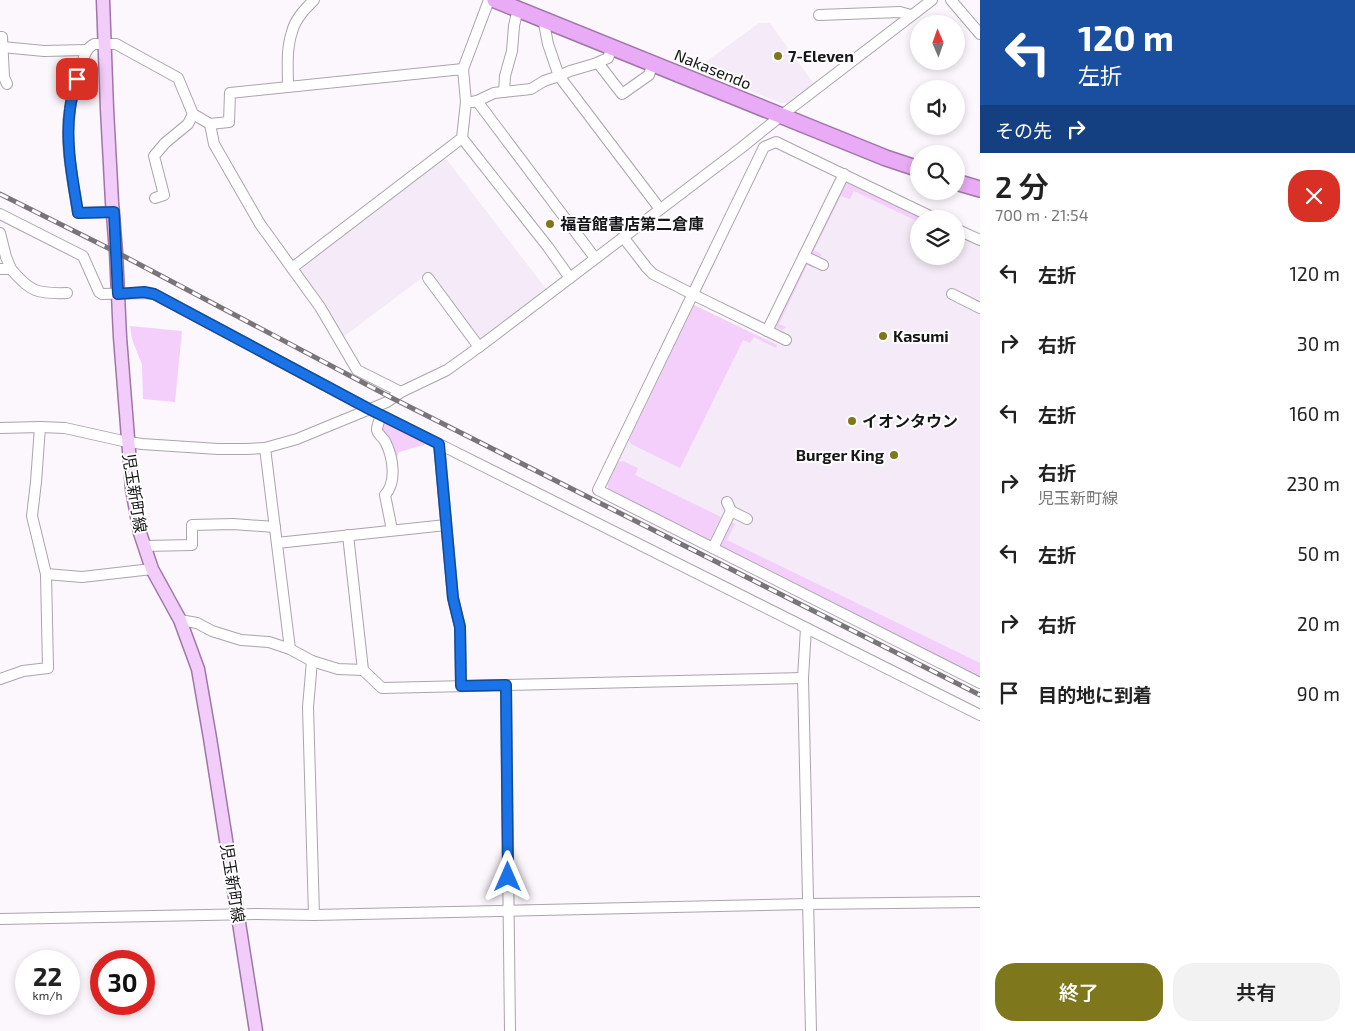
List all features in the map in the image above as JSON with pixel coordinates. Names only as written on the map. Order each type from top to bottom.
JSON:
[{"type":"highway","name":"Nakasendo","points":[[495,0],[910,167]]},
{"type":"highway","points":[[965,185],[980,190]]},
{"type":"main road","name":"児玉新町線","points":[[104,0],[107,115],[120,336],[132,495],[137,522],[152,569],[180,620],[198,670],[256,1031]]},
{"type":"street","points":[[288,87],[289,42],[292,31],[300,16],[314,0]]},
{"type":"street","points":[[489,0],[463,68],[466,102],[462,138],[548,247],[570,278]]},
{"type":"street","points":[[819,15],[900,12],[911,15],[932,0]]},
{"type":"street","points":[[951,0],[980,34]]},
{"type":"street","points":[[504,92],[504,76],[512,51],[514,26],[519,9]]},
{"type":"street","points":[[0,428],[65,428],[128,442],[246,450],[266,448],[297,440],[386,402],[401,392],[447,370],[480,347],[910,16]]},
{"type":"street","points":[[543,18],[548,44],[559,76],[660,209]]},
{"type":"street","points":[[7,84],[4,77],[1,42],[44,51],[86,50]]},
{"type":"street","points":[[114,212],[78,213],[69,154],[68,124],[70,108],[86,50],[94,44],[116,44],[178,78],[193,114],[210,124],[229,122],[230,93],[463,68]]},
{"type":"street","points":[[466,102],[477,101],[494,93],[531,89],[544,81],[608,58],[612,47]]},
{"type":"street","points":[[598,63],[622,94],[649,75],[653,63]]},
{"type":"street","points":[[477,101],[595,258]]},
{"type":"street","points":[[155,198],[164,195],[154,156],[165,143],[188,124],[193,114]]},
{"type":"street","points":[[210,124],[214,144],[260,224],[320,307],[357,370],[401,392]]},
{"type":"street","points":[[761,132],[770,145]]},
{"type":"street","points":[[292,268],[462,138]]},
{"type":"street","points":[[918,210],[776,142],[764,147],[598,490],[980,683]]},
{"type":"street","points":[[767,331],[844,174]]},
{"type":"street","points":[[0,214],[80,254],[85,259],[100,293],[104,295],[144,292],[154,294],[369,409],[980,715]]},
{"type":"street","points":[[965,232],[980,240]]},
{"type":"street","points":[[0,233],[5,269],[39,292],[68,293]]},
{"type":"street","points":[[623,237],[647,268],[660,278],[786,340]]},
{"type":"street","points":[[804,256],[823,264]]},
{"type":"street","points":[[428,278],[480,347]]},
{"type":"street","points":[[952,294],[980,308]]},
{"type":"street","points":[[381,414],[377,430],[386,441],[392,468],[393,479],[390,490],[385,495],[392,530]]},
{"type":"street","points":[[0,679],[23,671],[48,668],[46,574],[32,516],[40,427]]},
{"type":"street","points":[[439,444],[453,598],[460,627],[461,686]]},
{"type":"street","points":[[266,448],[290,649]]},
{"type":"street","points":[[712,548],[729,507],[747,519]]},
{"type":"street","points":[[144,546],[192,545],[192,525],[233,524],[275,527]]},
{"type":"street","points":[[277,543],[446,524]]},
{"type":"street","points":[[348,535],[363,670],[382,688],[803,678]]},
{"type":"street","points":[[46,574],[82,577],[152,569]]},
{"type":"street","points":[[180,620],[197,623],[212,631],[241,640],[268,642],[290,649],[312,661],[338,669],[363,670]]},
{"type":"street","points":[[806,628],[803,678],[810,1031]]},
{"type":"street","points":[[312,661],[308,707],[314,915]]},
{"type":"street","points":[[506,685],[510,1031]]},
{"type":"street","points":[[0,919],[980,902]]},
{"type":"shaded area","points":[[759,23],[770,23],[814,84],[791,102],[781,103],[696,69]]},
{"type":"shaded area","points":[[442,157],[447,160],[547,290],[481,340],[430,272],[343,337],[299,273],[299,266]]},
{"type":"shaded area","points":[[844,180],[910,214],[910,265],[965,265],[965,238],[980,245],[980,677],[609,491],[607,484],[694,305],[766,339]]},
{"type":"shaded area","points":[[844,180],[910,212],[910,218],[854,191],[850,199],[841,196],[814,250],[821,254],[820,258],[809,252]]},
{"type":"shaded area","points":[[805,261],[816,266],[814,268],[807,265],[779,324],[786,327],[782,330],[773,326]]},
{"type":"shaded area","points":[[694,305],[777,345],[776,348],[754,337],[750,343],[743,340],[680,468],[631,444],[629,440]]},
{"type":"shaded area","points":[[130,326],[182,331],[175,402],[143,399],[142,365],[132,339]]},
{"type":"shaded area","points":[[381,415],[434,442],[399,452],[392,468],[378,428]]},
{"type":"shaded area","points":[[623,461],[638,468],[635,475],[721,517],[710,540],[609,491],[607,484],[618,462]]},
{"type":"shaded area","points":[[732,522],[735,524],[727,540],[980,663],[980,677],[722,548],[721,545]]},
{"type":"railway","points":[[0,194],[116,252],[392,398],[980,695]]},
{"type":"place","name":"7-Eleven","points":[[778,56]]},
{"type":"place","name":"福音館書店第二倉庫","points":[[550,224]]},
{"type":"place","name":"Kasumi","points":[[883,336]]},
{"type":"place","name":"イオンタウン","points":[[852,421]]},
{"type":"place","name":"Burger King","points":[[894,455]]},
{"type":"route","points":[[77,79],[68,124],[69,154],[78,213],[114,212],[118,294],[148,292],[154,294],[369,409],[439,444],[453,598],[460,627],[461,686],[506,685],[508,877]]}]
